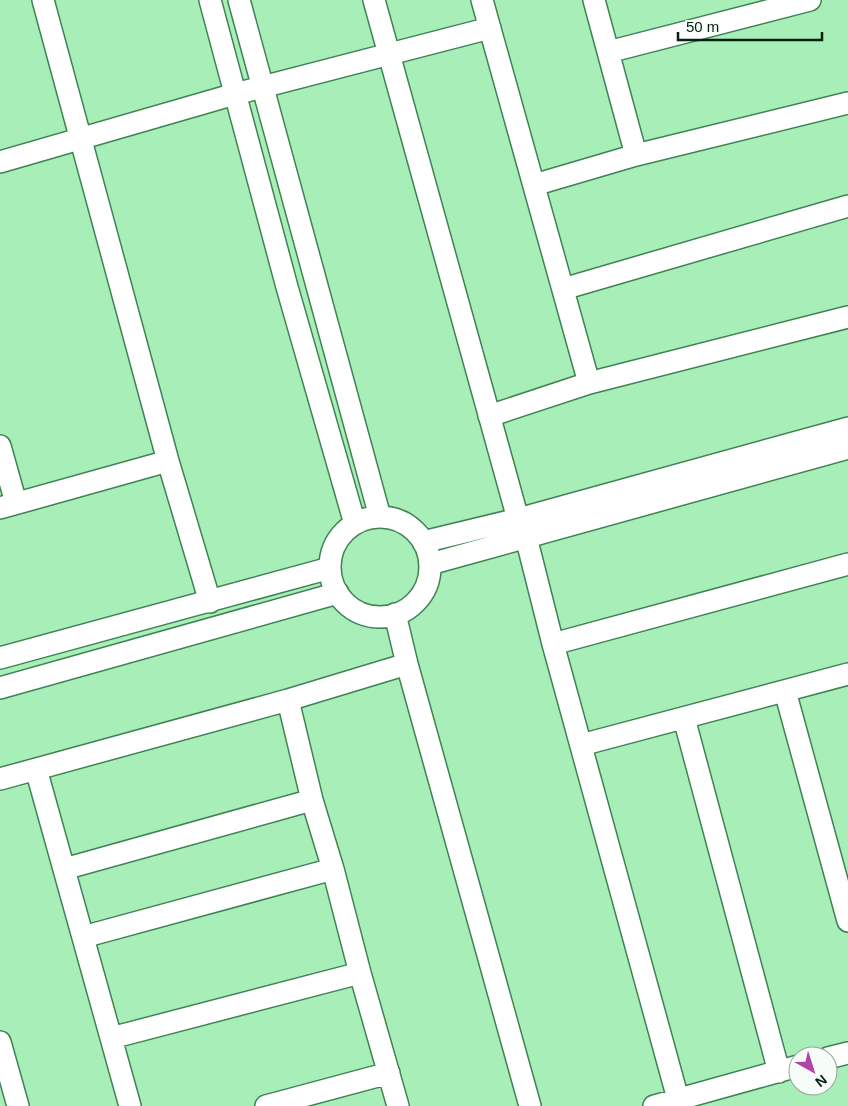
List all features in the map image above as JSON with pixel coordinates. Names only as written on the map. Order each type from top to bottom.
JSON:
[{"type":"street","points":[[43,0],[168,460],[210,602]]},
{"type":"street","points":[[210,0],[287,287],[355,524]]},
{"type":"street","points":[[240,0],[380,517]]},
{"type":"street","points":[[374,0],[489,416],[522,528],[678,1099]]},
{"type":"street","points":[[482,0],[589,383]]},
{"type":"street","points":[[594,0],[636,154]]},
{"type":"street","points":[[608,52],[810,0]]},
{"type":"street","points":[[0,162],[235,94],[490,28]]},
{"type":"street","points":[[534,185],[636,154],[848,103]]},
{"type":"street","points":[[563,289],[848,206]]},
{"type":"street","points":[[489,416],[589,383],[848,317]]},
{"type":"street","points":[[430,564],[522,528],[848,428]]},
{"type":"street","points":[[0,446],[8,506],[168,460]]},
{"type":"street","points":[[424,542],[522,528],[848,448]]},
{"type":"street","points":[[380,517],[393,518],[405,524],[424,542],[430,564],[428,580],[421,595],[409,607],[395,614],[369,615],[356,611],[338,593],[332,581],[330,568],[332,555],[336,543],[344,532],[355,524],[363,520],[380,517]]},
{"type":"street","points":[[553,644],[848,564]]},
{"type":"street","points":[[0,658],[330,568]]},
{"type":"street","points":[[0,688],[338,593]]},
{"type":"street","points":[[395,614],[407,664],[530,1106]]},
{"type":"street","points":[[94,633],[99,660]]},
{"type":"street","points":[[0,779],[288,700],[407,664]]},
{"type":"street","points":[[581,746],[848,674]]},
{"type":"street","points":[[785,691],[848,921]]},
{"type":"street","points":[[288,700],[312,800],[333,869],[398,1106]]},
{"type":"street","points":[[684,718],[788,1066]]},
{"type":"street","points":[[36,769],[130,1106]]},
{"type":"street","points":[[64,869],[312,800]]},
{"type":"street","points":[[83,937],[333,869]]},
{"type":"street","points":[[111,1038],[360,973]]},
{"type":"street","points":[[0,1042],[18,1106]]},
{"type":"street","points":[[654,1106],[788,1069]]},
{"type":"street","points":[[266,1106],[389,1073]]}]
